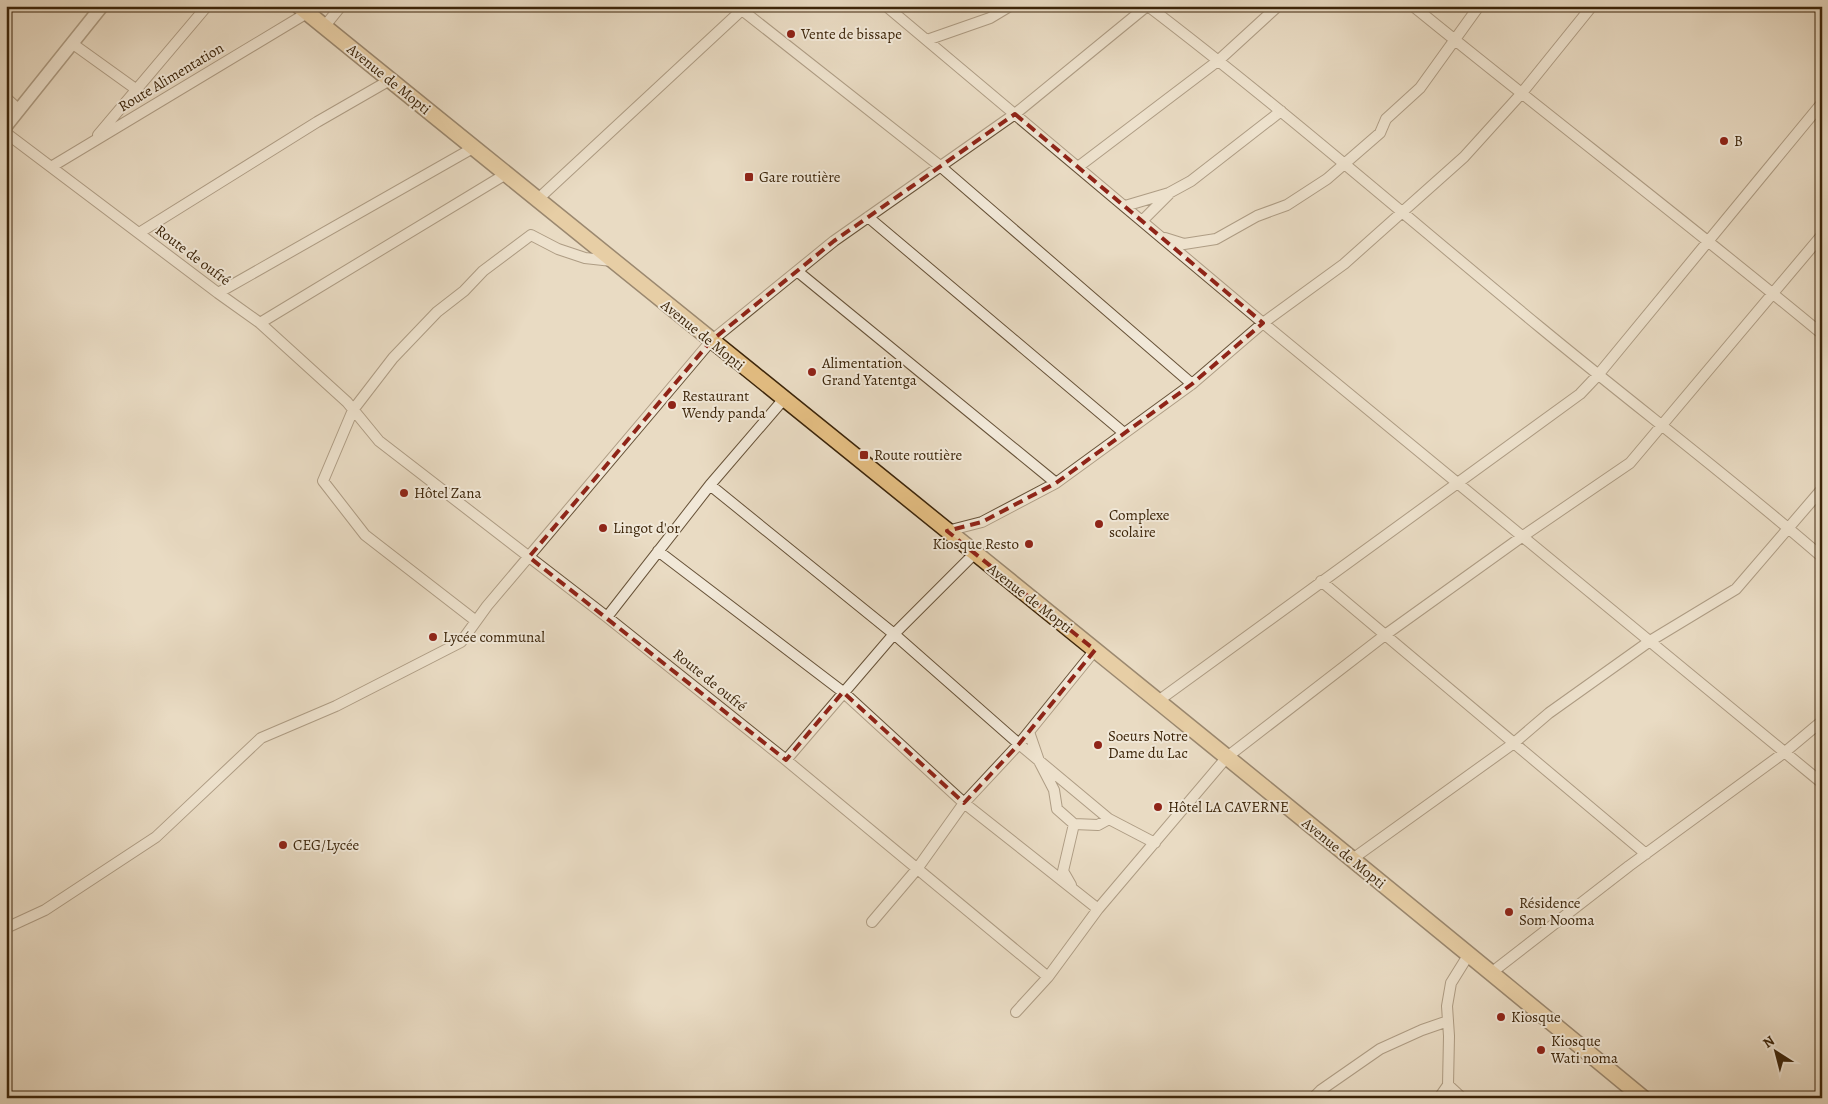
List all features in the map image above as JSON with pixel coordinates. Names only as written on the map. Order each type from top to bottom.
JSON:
[{"type":"main road","name":"Avenue de Mopti","points":[[303,10],[783,400],[882,476],[947,532],[1227,757],[1643,1098]]},
{"type":"street","points":[[6,126],[102,6]]},
{"type":"street","points":[[93,141],[207,6]]},
{"type":"street","points":[[324,27],[341,6]]},
{"type":"street","points":[[927,40],[990,18],[1010,6]]},
{"type":"street","points":[[6,928],[45,910],[156,837],[261,738],[336,706],[461,642],[529,557],[711,341],[834,241],[1016,114],[1148,6],[1219,60],[1598,375],[1789,528],[1822,557]]},
{"type":"street","points":[[1078,167],[1219,60],[1278,6]]},
{"type":"street","points":[[1412,6],[1822,334]]},
{"type":"street","points":[[1161,237],[1184,244],[1216,239],[1257,216],[1287,205],[1327,179],[1380,133],[1386,119],[1420,88],[1479,6]]},
{"type":"street","points":[[947,532],[982,522],[1056,483],[1192,384],[1263,324],[1344,264],[1464,157],[1521,94],[1592,6]]},
{"type":"street","points":[[888,7],[1263,324],[1822,783]]},
{"type":"street","points":[[537,200],[744,8],[940,166],[1192,384]]},
{"type":"street","name":"Route Alimentation","points":[[51,167],[303,10]]},
{"type":"street","points":[[73,44],[136,90]]},
{"type":"street","points":[[139,233],[317,122],[390,80]]},
{"type":"street","points":[[6,98],[19,110]]},
{"type":"street","points":[[1158,701],[1580,394],[1598,375],[1822,103]]},
{"type":"street","points":[[1125,206],[1169,193],[1191,181],[1281,111]]},
{"type":"street","name":"Route de oufré","points":[[6,133],[260,323],[311,368],[353,410],[379,440],[607,617],[786,760],[1048,977]]},
{"type":"street","points":[[218,293],[473,148]]},
{"type":"street","points":[[260,323],[506,174]]},
{"type":"street","points":[[1142,220],[1169,193]]},
{"type":"street","points":[[868,217],[1124,433]]},
{"type":"street","points":[[476,621],[365,535],[323,481],[353,410],[393,358],[438,312],[464,291],[483,271],[532,235],[558,248],[586,258],[612,261]]},
{"type":"street","points":[[1016,1012],[1048,977],[1098,909],[1227,757],[1385,635],[1522,536],[1630,463],[1822,235]]},
{"type":"street","points":[[797,271],[1056,483]]},
{"type":"street","points":[[607,617],[710,485],[783,400]]},
{"type":"street","points":[[710,485],[894,634],[1019,744],[1109,819],[1155,842]]},
{"type":"street","points":[[1351,860],[1514,743],[1549,713],[1650,641],[1736,590],[1822,489]]},
{"type":"street","points":[[658,551],[843,692],[964,802],[1098,909]]},
{"type":"street","points":[[786,760],[894,634],[974,554]]},
{"type":"street","points":[[1321,581],[1646,854]]},
{"type":"street","points":[[872,922],[917,869],[964,802],[1019,744],[1095,650]]},
{"type":"street","points":[[1491,973],[1646,854],[1785,752],[1822,721]]},
{"type":"street","points":[[1029,732],[1039,761],[1054,790],[1057,809],[1074,824],[1098,826],[1109,819]]},
{"type":"street","points":[[1073,889],[1063,871],[1074,824]]},
{"type":"street","points":[[1439,1098],[1448,1085],[1447,1006],[1451,982],[1469,954]]},
{"type":"street","points":[[1313,1098],[1321,1090],[1380,1050],[1422,1030],[1448,1021]]},
{"type":"street","points":[[1448,1085],[1462,1098]]},
{"type":"highlighted area","points":[[1015,114],[1263,323],[1192,384],[1056,483],[982,522],[947,531],[1095,650],[1019,744],[964,803],[843,692],[786,760],[529,557],[711,341],[834,241]]},
{"type":"place","name":"Vente de bissape","points":[[791,34]]},
{"type":"place","name":"B","points":[[1724,141]]},
{"type":"place","name":"Gare routière","points":[[749,177]]},
{"type":"place","name":"Alimentation Grand Yatentga","points":[[812,372]]},
{"type":"place","name":"Restaurant Wendy panda","points":[[672,405]]},
{"type":"place","name":"Route routière","points":[[864,455]]},
{"type":"place","name":"Hôtel Zana","points":[[404,493]]},
{"type":"place","name":"Complexe scolaire","points":[[1099,524]]},
{"type":"place","name":"Lingot d'or","points":[[603,528]]},
{"type":"place","name":"Kiosque Resto","points":[[1029,544]]},
{"type":"place","name":"Lycée communal","points":[[433,637]]},
{"type":"place","name":"Soeurs Notre Dame du Lac","points":[[1098,745]]},
{"type":"place","name":"Hôtel LA CAVERNE","points":[[1158,807]]},
{"type":"place","name":"CEG/Lycée","points":[[283,845]]},
{"type":"place","name":"Résidence Som Nooma","points":[[1509,912]]},
{"type":"place","name":"Kiosque","points":[[1501,1017]]},
{"type":"place","name":"Kiosque Wati noma","points":[[1541,1050]]}]
